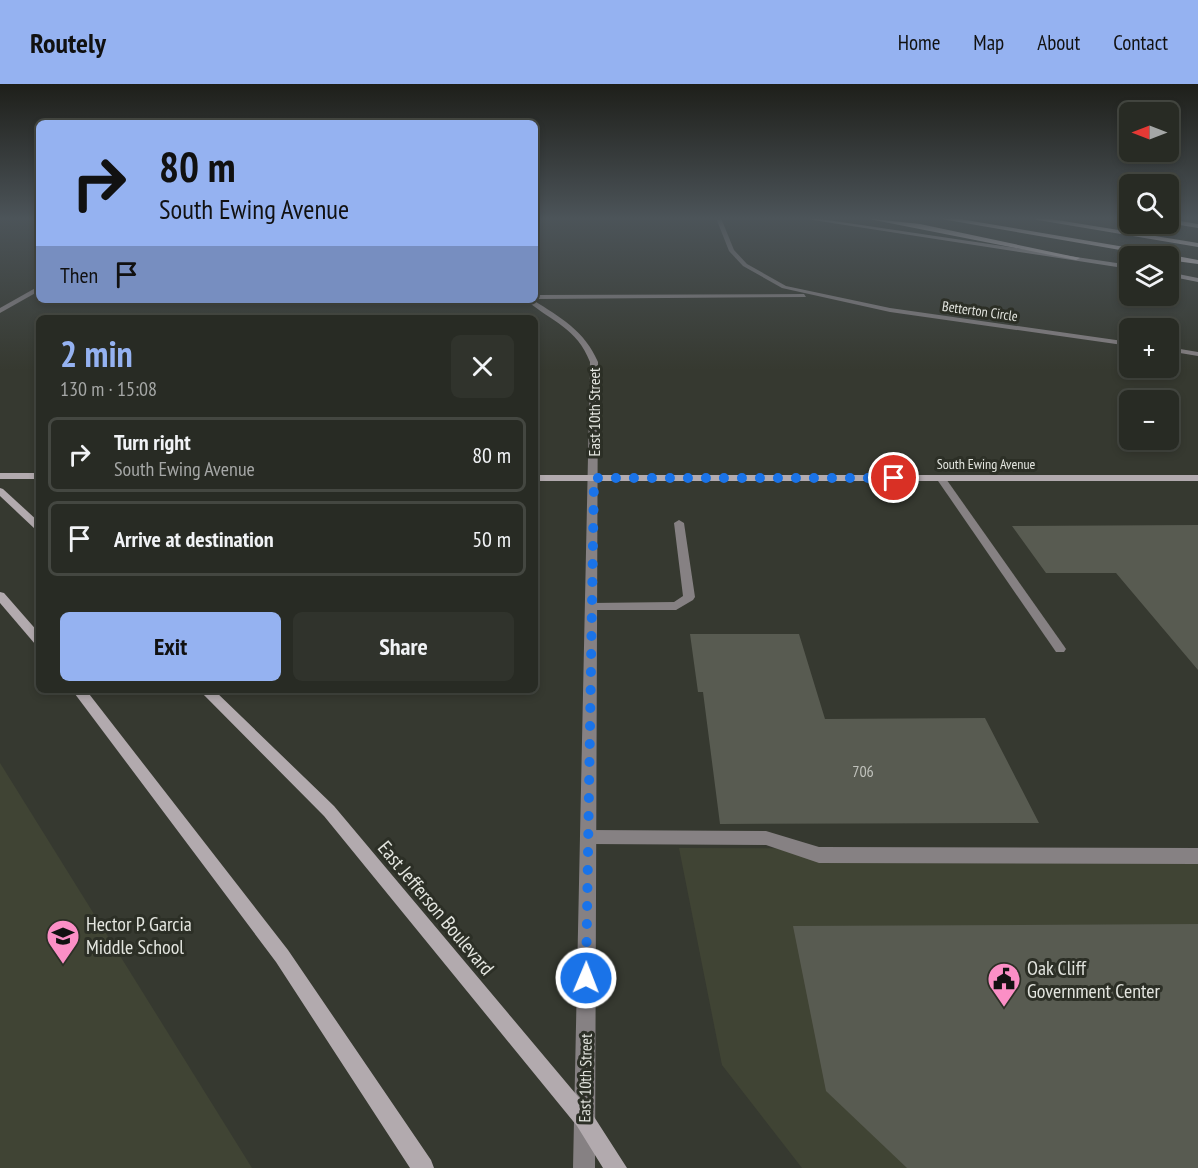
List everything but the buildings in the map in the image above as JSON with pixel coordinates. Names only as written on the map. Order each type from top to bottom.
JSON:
[{"type":"main road","points":[[1179,276],[1198,280]]},
{"type":"main road","points":[[0,476],[36,476]]},
{"type":"main road","name":"South Ewing Avenue","points":[[538,478],[1198,478]]},
{"type":"main road","points":[[0,491],[36,524]]},
{"type":"main road","points":[[0,596],[36,638]]},
{"type":"main road","points":[[81,693],[282,956],[423,1168]]},
{"type":"main road","name":"East Jefferson Boulevard","points":[[209,693],[329,811],[584,1119],[616,1168]]},
{"type":"street","name":"Betterton Circle","points":[[751,269],[784,287],[817,296],[890,310],[1119,342]]},
{"type":"street","points":[[0,311],[36,290]]},
{"type":"street","points":[[538,297],[817,296]]},
{"type":"street","name":"East 10th Street","points":[[533,303],[581,336],[590,348],[594,362],[584,1168]]},
{"type":"street","points":[[1179,351],[1198,354]]},
{"type":"street","points":[[941,478],[1060,649]]},
{"type":"street","points":[[591,607],[676,606],[689,597],[679,523]]},
{"type":"street","points":[[589,837],[766,838],[819,855],[1198,856]]},
{"type":"shaded area","name":"Hector P. Garcia Middle School","points":[[0,763],[252,1168],[0,1168]]},
{"type":"shaded area","points":[[679,848],[1198,850],[1198,1168],[802,1168],[722,1065]]},
{"type":"place","name":"Hector P. Garcia Middle School","points":[[63,965]]},
{"type":"place","name":"Oak Cliff Government Center","points":[[1004,1008]]},
{"type":"route","points":[[586,978],[594,478],[894,478]]}]
